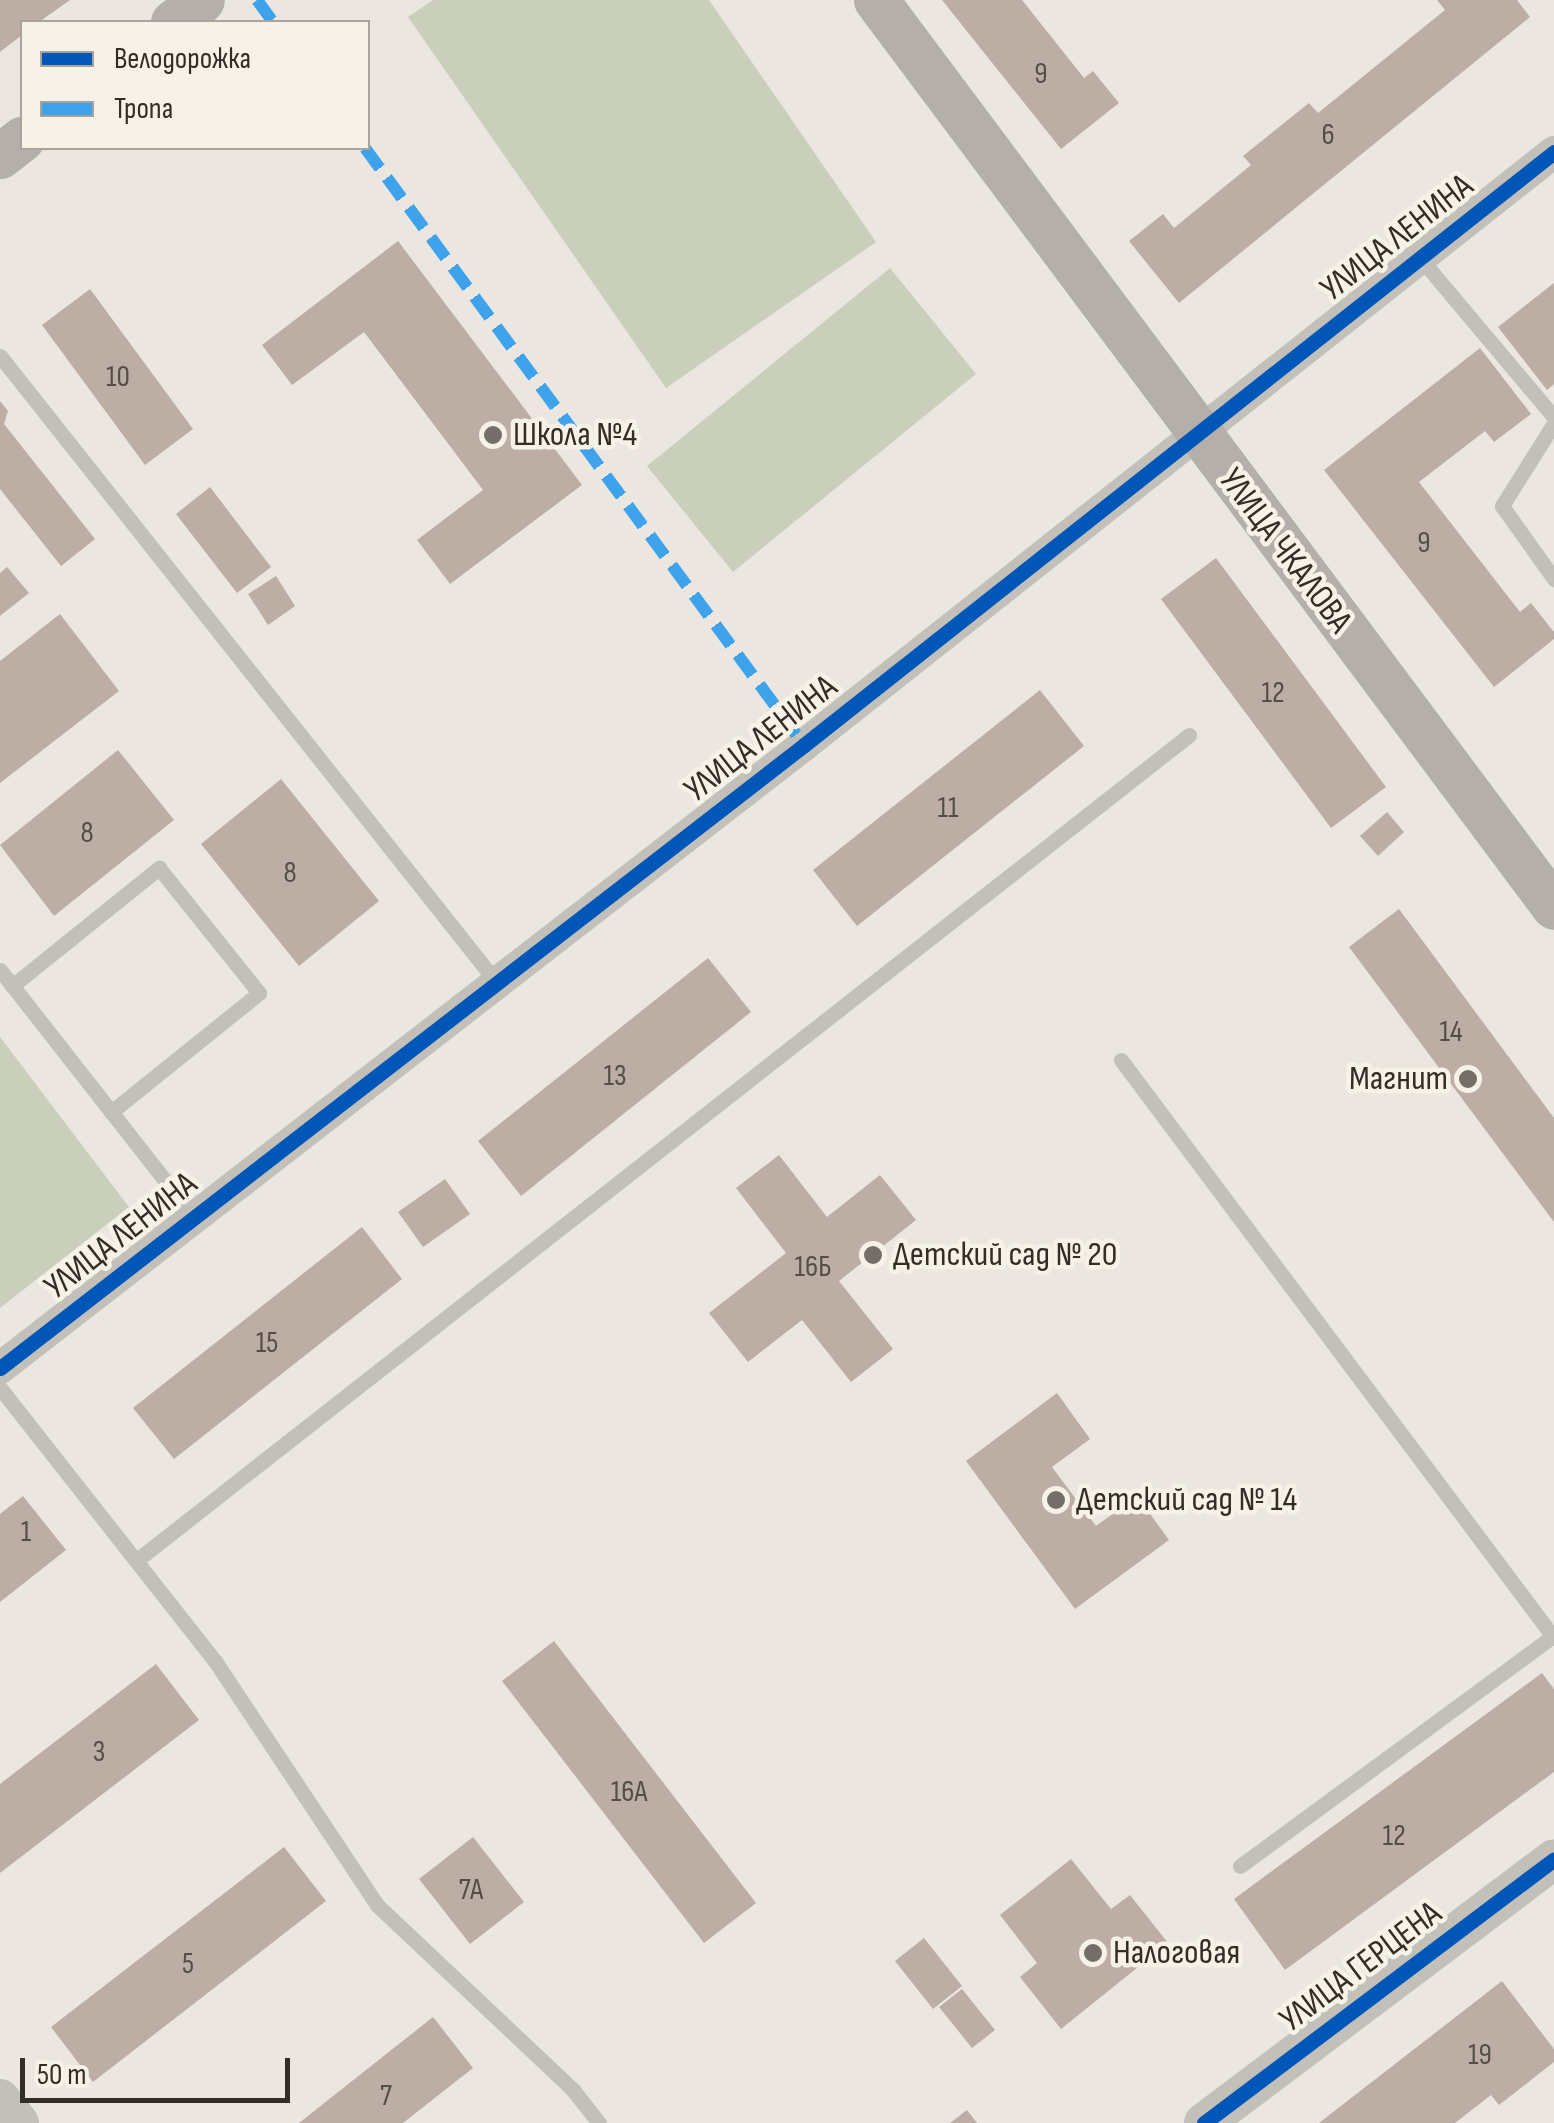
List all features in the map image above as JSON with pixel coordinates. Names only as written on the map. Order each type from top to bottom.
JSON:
[{"type":"main road","points":[[175,20],[202,0]]},
{"type":"main road","name":"УЛИЦА ЧКАЛОВА","points":[[876,0],[1554,907]]},
{"type":"main road","points":[[0,156],[20,141]]},
{"type":"street","name":"УЛИЦА ЛЕНИНА","points":[[0,1368],[1554,152]]},
{"type":"street","name":"УЛИЦА ГЕРЦЕНА","points":[[1214,2120],[1554,1859]]},
{"type":"street","points":[[0,2099],[19,2123]]},
{"type":"lane","points":[[1420,258],[1554,420],[1502,506],[1554,580]]},
{"type":"lane","points":[[0,356],[496,982]]},
{"type":"lane","points":[[136,1560],[1188,735]]},
{"type":"lane","points":[[12,986],[159,868],[237,966],[259,994],[112,1112]]},
{"type":"lane","points":[[0,970],[194,1218]]},
{"type":"lane","points":[[1121,1060],[1554,1636],[1240,1866]]},
{"type":"lane","points":[[0,1388],[215,1661],[376,1905],[573,2090],[599,2123]]},
{"type":"green space","points":[[433,0],[709,0],[876,242],[666,388],[408,17]]},
{"type":"green space","points":[[890,268],[976,374],[733,572],[647,466]]},
{"type":"green space","points":[[0,1037],[129,1207],[0,1308]]},
{"type":"building","points":[[0,0],[70,0],[42,20],[20,20],[20,37],[0,52]]},
{"type":"building","points":[[942,0],[1022,0],[1084,78],[1093,71],[1119,103],[1061,149]]},
{"type":"building","points":[[1437,0],[1517,0],[1530,17],[1179,303],[1129,241],[1163,214],[1174,228],[1251,165],[1243,156],[1309,103],[1318,113],[1445,10]]},
{"type":"building","name":"Школа №4","points":[[398,241],[582,485],[450,584],[417,540],[483,490],[364,332],[292,385],[262,345]]},
{"type":"building","points":[[1554,283],[1554,384],[1547,390],[1498,327]]},
{"type":"building","points":[[90,289],[193,429],[145,465],[42,325]]},
{"type":"building","points":[[1480,348],[1531,414],[1494,442],[1485,431],[1419,482],[1520,612],[1531,603],[1554,632],[1554,639],[1494,687],[1324,470]]},
{"type":"building","points":[[0,401],[8,411],[4,424],[95,539],[61,566],[0,489]]},
{"type":"building","points":[[210,487],[271,567],[237,593],[176,514]]},
{"type":"building","points":[[1216,558],[1386,787],[1331,828],[1161,599]]},
{"type":"building","points":[[7,567],[29,593],[0,616],[0,573]]},
{"type":"building","points":[[276,576],[295,606],[268,625],[248,594]]},
{"type":"building","points":[[60,614],[119,691],[0,783],[0,661]]},
{"type":"building","points":[[1040,690],[1084,746],[857,926],[813,870]]},
{"type":"building","points":[[118,750],[174,820],[54,916],[0,845]]},
{"type":"building","points":[[281,779],[379,901],[299,966],[201,844]]},
{"type":"building","points":[[1387,812],[1404,832],[1378,856],[1360,836]]},
{"type":"building","points":[[1399,909],[1554,1118],[1554,1222],[1349,947]]},
{"type":"building","points":[[708,958],[751,1012],[521,1196],[478,1141]]},
{"type":"building","points":[[779,1155],[827,1217],[880,1175],[916,1220],[839,1281],[893,1349],[851,1382],[802,1320],[748,1362],[709,1313],[786,1253],[736,1188]]},
{"type":"building","points":[[445,1179],[470,1214],[423,1247],[398,1212]]},
{"type":"building","points":[[362,1227],[402,1279],[174,1459],[133,1408]]},
{"type":"building","points":[[1057,1393],[1090,1439],[1052,1467],[1096,1526],[1137,1496],[1169,1540],[1075,1609],[966,1461]]},
{"type":"building","points":[[23,1496],[66,1550],[0,1602],[0,1514]]},
{"type":"building","points":[[554,1641],[756,1903],[704,1943],[502,1681]]},
{"type":"building","points":[[156,1664],[199,1720],[0,1873],[0,1784]]},
{"type":"building","points":[[1542,1673],[1554,1689],[1554,1772],[1285,1970],[1234,1899]]},
{"type":"building","points":[[473,1837],[524,1902],[470,1944],[419,1879]]},
{"type":"building","points":[[284,1847],[326,1901],[93,2082],[51,2027]]},
{"type":"building","name":"Налоговая","points":[[1071,1859],[1111,1909],[1130,1895],[1168,1943],[1061,2029],[1020,1977],[1037,1963],[1000,1915]]},
{"type":"building","points":[[924,1938],[962,1986],[933,2009],[895,1961]]},
{"type":"building","points":[[1502,1981],[1554,2049],[1554,2062],[1499,2105],[1491,2095],[1455,2123],[1319,2123]]},
{"type":"building","points":[[962,1989],[995,2030],[972,2048],[939,2007]]},
{"type":"building","points":[[433,2017],[473,2068],[403,2123],[299,2123]]},
{"type":"building","points":[[967,2110],[977,2123],[950,2123]]},
{"type":"marked path","points":[[257,0],[272,20]]},
{"type":"marked path","points":[[366,150],[804,745]]},
{"type":"cycle path","points":[[0,1368],[804,745],[1554,152]]},
{"type":"cycle path","points":[[1204,2123],[1554,1859]]},
{"type":"place","name":"Школа №4","points":[[493,435]]},
{"type":"place","name":"Магнит","points":[[1468,1079]]},
{"type":"place","name":"Детский сад № 20","points":[[873,1255]]},
{"type":"place","name":"Детский сад № 14","points":[[1056,1500]]},
{"type":"place","name":"Налоговая","points":[[1093,1953]]}]
